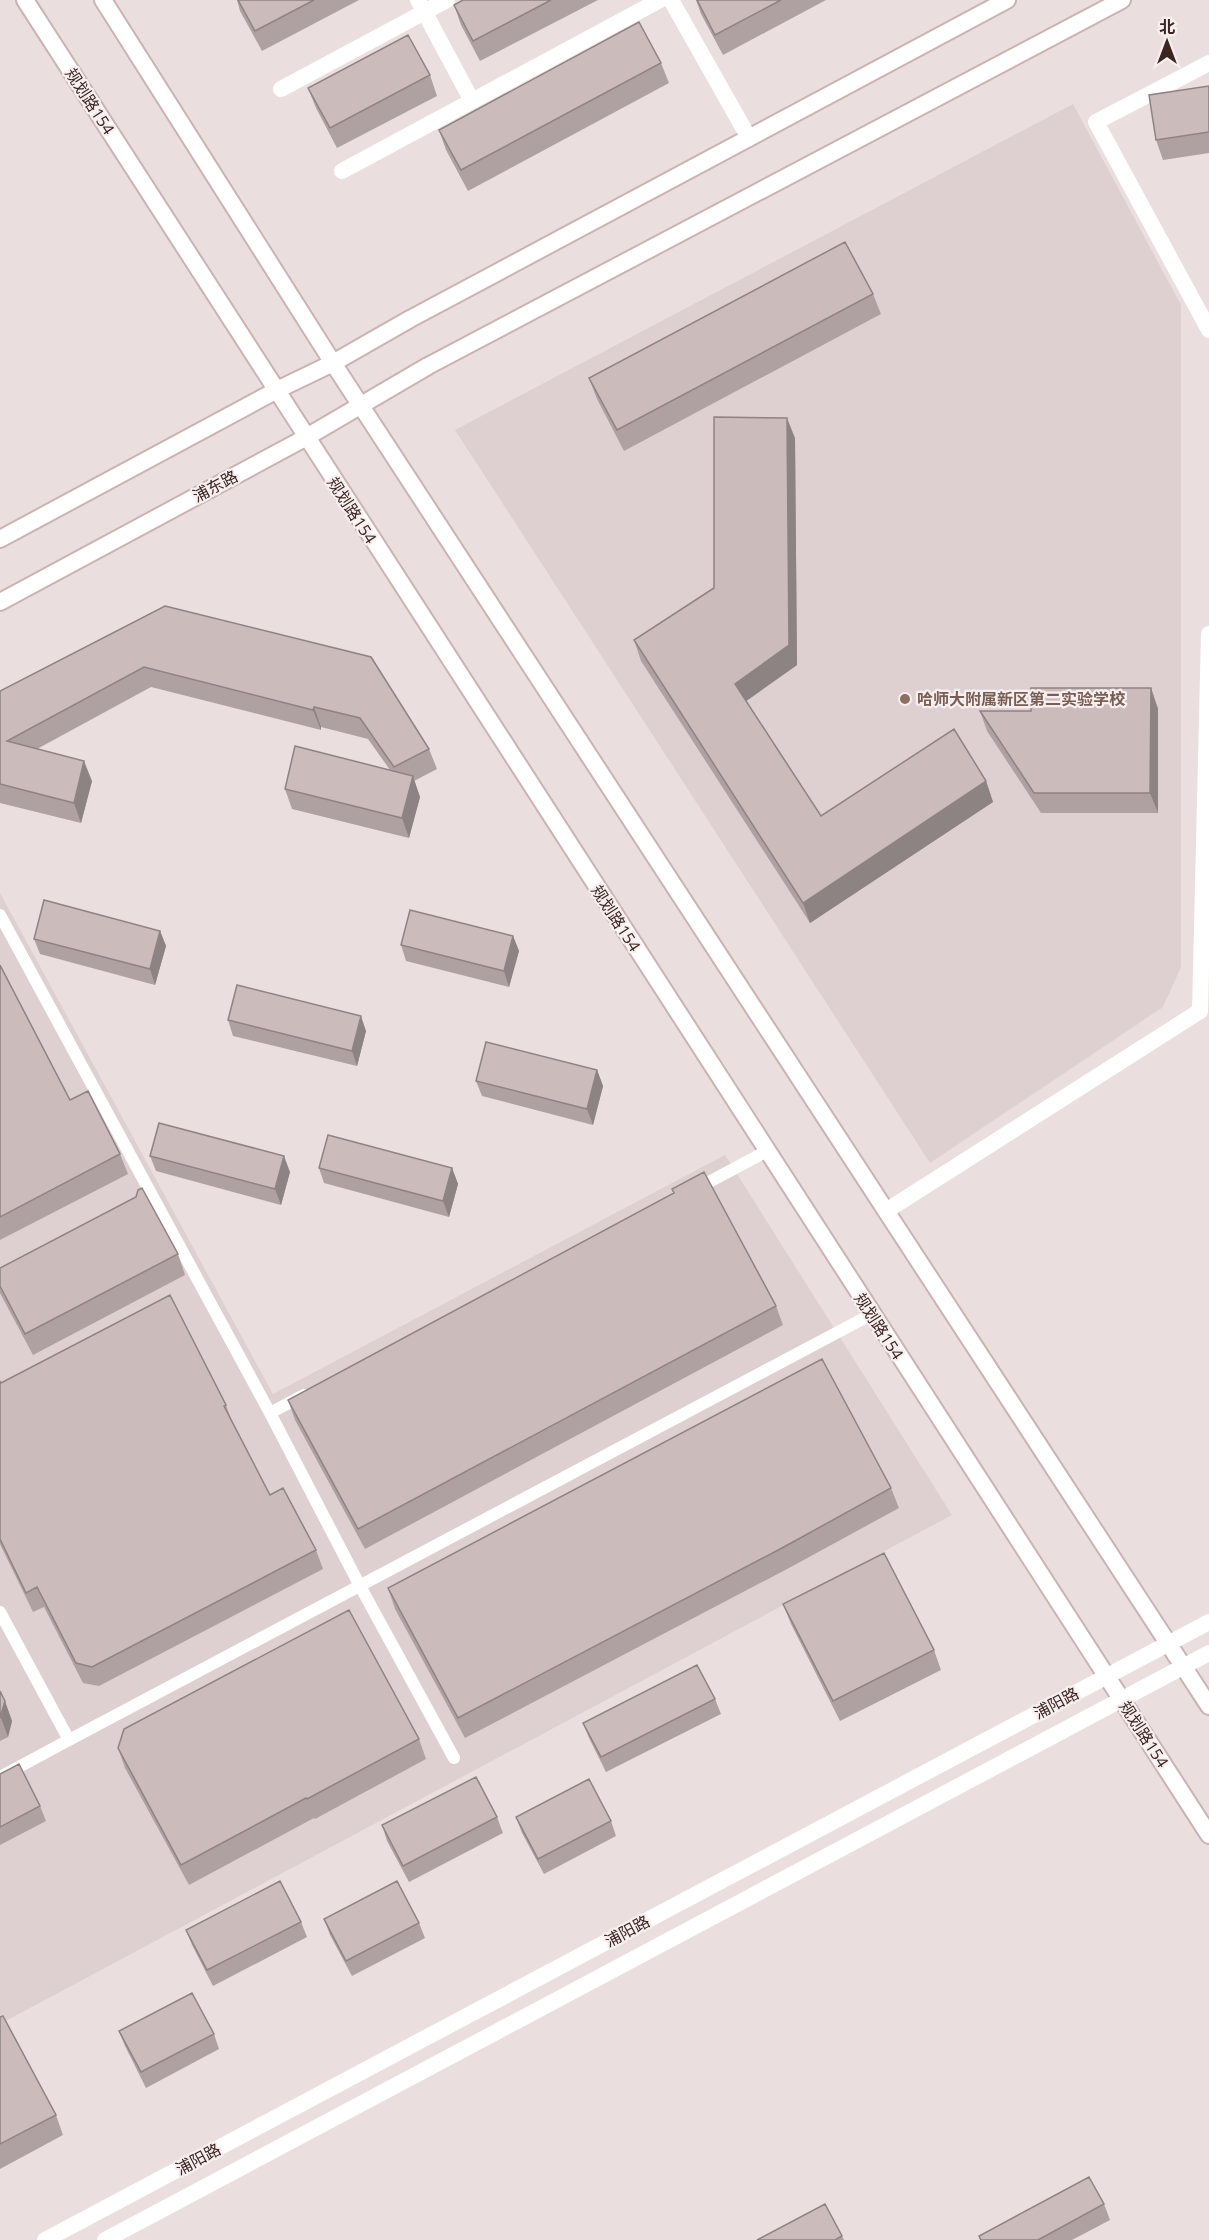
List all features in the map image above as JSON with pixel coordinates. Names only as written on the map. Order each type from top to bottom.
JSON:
[{"type":"main road","name":"规划路154","points":[[25,0],[277,390],[305,438],[1209,1835]]},
{"type":"main road","points":[[103,0],[333,363],[362,404],[1209,1706]]},
{"type":"main road","points":[[281,88],[421,6],[447,0]]},
{"type":"main road","points":[[342,171],[660,0]]},
{"type":"main road","points":[[671,0],[749,138]]},
{"type":"main road","points":[[0,539],[277,390],[333,363],[410,318],[1007,0]]},
{"type":"main road","name":"浦东路","points":[[0,602],[305,438],[428,366],[1122,0]]},
{"type":"main road","points":[[421,6],[472,101]]},
{"type":"main road","points":[[1209,63],[1096,122],[1209,330]]},
{"type":"main road","points":[[886,1211],[1204,1013],[1209,634]]},
{"type":"main road","name":"浦阳路","points":[[45,2240],[1209,1622]]},
{"type":"main road","name":"浦阳路","points":[[105,2240],[1209,1653]]},
{"type":"lane","points":[[0,915],[148,1200],[270,1413],[360,1586],[454,1758]]},
{"type":"lane","points":[[682,1196],[766,1152]]},
{"type":"lane","points":[[0,1777],[872,1314]]},
{"type":"lane","points":[[270,1413],[312,1391]]},
{"type":"lane","points":[[0,1612],[69,1740]]},
{"type":"shaded area","name":"哈师大附属新区第二实验学校","points":[[1073,104],[1181,305],[1181,967],[1163,1007],[930,1163],[455,430]]},
{"type":"shaded area","points":[[0,893],[273,1394],[725,1155],[952,1515],[0,2024]]},
{"type":"building","points":[[238,0],[314,0],[255,31]]},
{"type":"building","points":[[463,0],[551,0],[473,41],[454,5]]},
{"type":"building","points":[[697,0],[781,0],[715,35]]},
{"type":"building","points":[[639,22],[661,63],[461,170],[439,130]]},
{"type":"building","points":[[408,35],[430,75],[330,128],[308,88]]},
{"type":"building","points":[[1209,86],[1209,132],[1156,140],[1149,95]]},
{"type":"building","points":[[845,242],[873,294],[617,430],[589,378]]},
{"type":"building","points":[[714,417],[787,418],[789,645],[735,684],[821,816],[954,729],[986,781],[803,903],[634,640],[714,588]]},
{"type":"building","points":[[165,606],[371,657],[429,749],[394,767],[360,718],[314,707],[313,710],[144,667],[7,741],[84,761],[74,803],[0,784],[0,691]]},
{"type":"building","points":[[1031,688],[1151,688],[1150,793],[1034,793],[980,711],[1031,711]]},
{"type":"building","points":[[295,746],[413,776],[402,818],[285,789]]},
{"type":"building","points":[[44,900],[160,931],[150,969],[34,939]]},
{"type":"building","points":[[410,910],[513,936],[504,971],[401,945]]},
{"type":"building","points":[[0,965],[70,1100],[88,1091],[120,1154],[0,1217]]},
{"type":"building","points":[[237,985],[361,1016],[352,1051],[228,1020]]},
{"type":"building","points":[[486,1042],[597,1070],[587,1109],[476,1081]]},
{"type":"building","points":[[159,1123],[284,1156],[275,1189],[150,1156]]},
{"type":"building","points":[[328,1135],[452,1168],[443,1201],[319,1168]]},
{"type":"building","points":[[704,1172],[776,1306],[358,1529],[288,1400],[674,1193],[672,1189]]},
{"type":"building","points":[[142,1188],[178,1254],[25,1334],[0,1286],[0,1268],[136,1197],[138,1190]]},
{"type":"building","points":[[170,1295],[270,1495],[283,1488],[316,1550],[92,1667],[76,1663],[37,1587],[26,1593],[0,1539],[0,1381],[1,1383]]},
{"type":"building","points":[[822,1359],[891,1488],[782,1548],[458,1718],[388,1588]]},
{"type":"building","points":[[884,1553],[934,1650],[833,1701],[783,1604]]},
{"type":"building","points":[[349,1610],[419,1739],[181,1865],[118,1748],[124,1729]]},
{"type":"building","points":[[697,1665],[715,1699],[601,1757],[583,1723]]},
{"type":"building","points":[[0,1691],[5,1701],[0,1718]]},
{"type":"building","points":[[19,1764],[40,1806],[0,1827],[0,1774]]},
{"type":"building","points":[[476,1777],[497,1817],[403,1866],[382,1825]]},
{"type":"building","points":[[589,1779],[611,1821],[538,1859],[516,1817]]},
{"type":"building","points":[[280,1881],[301,1922],[207,1970],[186,1930]]},
{"type":"building","points":[[397,1881],[419,1923],[346,1961],[324,1919]]},
{"type":"building","points":[[192,1993],[214,2034],[141,2072],[119,2031]]},
{"type":"building","points":[[3,2016],[56,2115],[0,2144],[0,2017]]},
{"type":"building","points":[[1089,2177],[1104,2204],[1038,2240],[981,2240],[979,2236]]},
{"type":"building","points":[[825,2204],[842,2236],[835,2240],[757,2240]]},
{"type":"place","name":"哈师大附属新区第二实验学校","points":[[905,699]]}]
